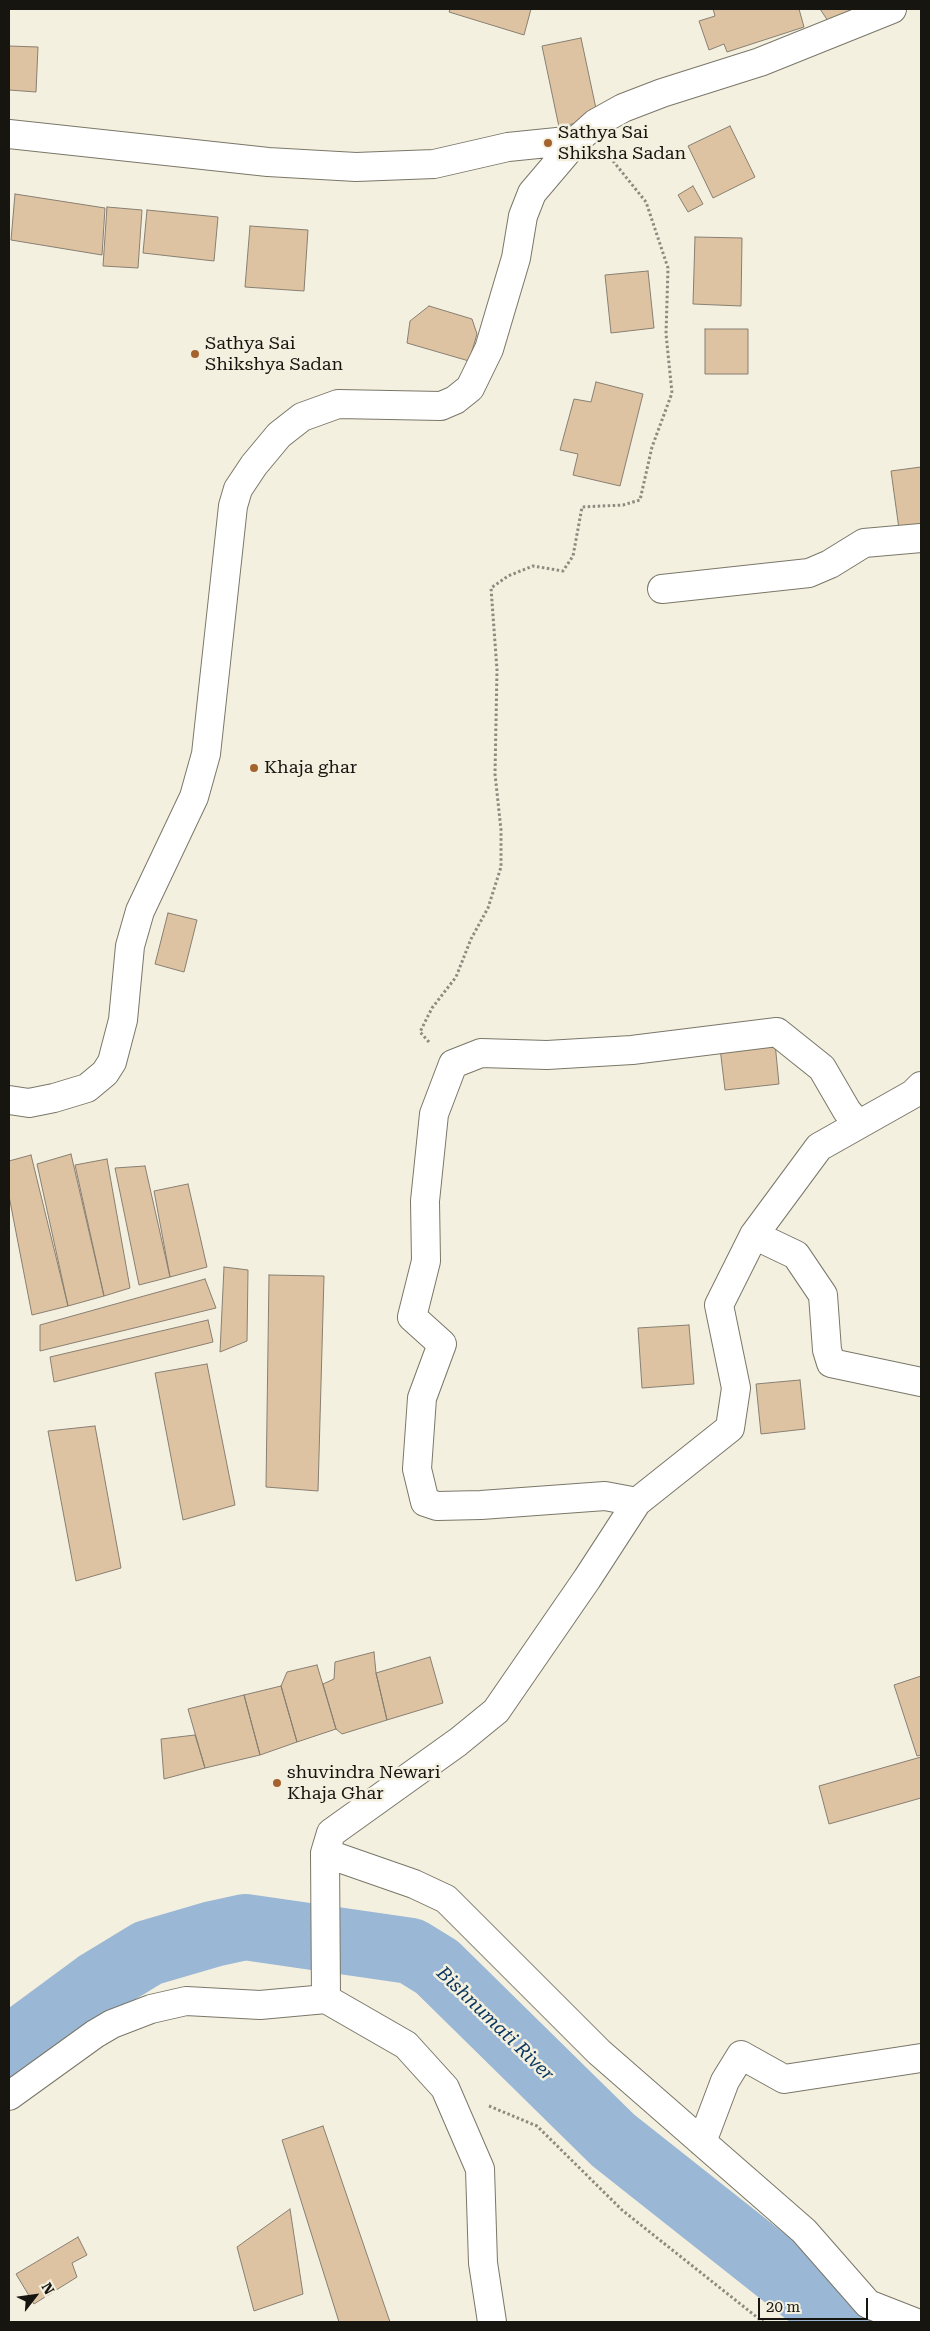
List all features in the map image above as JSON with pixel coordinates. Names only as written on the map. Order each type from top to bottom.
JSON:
[{"type":"street","points":[[9,1100],[29,1103],[87,1088],[105,1073],[112,1062],[123,1020],[130,946],[140,911],[194,797],[206,754],[233,506],[238,489],[279,435],[302,417],[338,404],[441,406],[456,400],[470,388],[489,349],[516,258],[523,216],[532,193],[583,135],[623,108],[662,93],[760,62],[892,9]]},
{"type":"street","points":[[9,134],[268,162],[356,167],[434,164],[508,147],[583,135]]},
{"type":"street","points":[[662,589],[810,573],[830,564],[864,543],[921,538]]},
{"type":"street","points":[[637,1502],[605,1496],[481,1505],[437,1506],[425,1502],[417,1469],[422,1398],[442,1344],[412,1317],[426,1262],[425,1201],[434,1114],[453,1064],[480,1053],[547,1055],[632,1050],[777,1032],[822,1068],[847,1111],[858,1124]]},
{"type":"street","points":[[326,1999],[327,1884],[325,1853],[331,1833],[458,1742],[496,1711],[587,1579],[637,1502],[730,1428],[736,1388],[719,1304],[754,1234],[819,1147],[913,1094],[921,1086]]},
{"type":"street","points":[[754,1234],[796,1255],[823,1296],[830,1363],[921,1382]]},
{"type":"street","points":[[325,1853],[414,1884],[446,1899],[599,2052],[804,2230],[868,2304],[914,2319]]},
{"type":"street","points":[[9,2096],[95,2034],[112,2024],[151,2009],[186,2001],[260,2005],[326,1999],[406,2045],[445,2088],[480,2169],[483,2263],[492,2322]]},
{"type":"street","points":[[702,2142],[725,2081],[741,2055],[784,2079],[921,2058]]},
{"type":"path","points":[[453,1064],[420,1032],[432,1008],[456,977],[471,939],[488,908],[501,868],[501,830],[495,774],[496,670],[491,588],[508,576],[532,566],[563,571],[573,556],[582,507],[623,505],[640,500],[652,446],[672,393],[666,334],[668,268],[646,202],[583,135]]},
{"type":"path","points":[[445,2088],[537,2126],[622,2210],[763,2322]]},
{"type":"building","points":[[450,9],[531,9],[524,35],[449,12]]},
{"type":"building","points":[[713,9],[799,9],[804,27],[727,52],[724,44],[709,50],[699,21],[715,16]]},
{"type":"building","points":[[820,9],[855,9],[830,24]]},
{"type":"building","points":[[581,38],[598,118],[559,127],[542,46]]},
{"type":"building","points":[[9,46],[38,47],[36,92],[9,90]]},
{"type":"building","points":[[730,126],[755,177],[713,198],[688,146]]},
{"type":"building","points":[[693,186],[703,204],[688,212],[678,195]]},
{"type":"building","points":[[15,194],[105,208],[102,255],[11,240]]},
{"type":"building","points":[[107,207],[142,210],[138,268],[103,266]]},
{"type":"building","points":[[147,210],[218,217],[214,261],[143,253]]},
{"type":"building","points":[[250,226],[308,230],[304,291],[245,287]]},
{"type":"building","points":[[695,237],[742,238],[741,306],[693,304]]},
{"type":"building","points":[[648,271],[654,328],[611,333],[605,275]]},
{"type":"building","points":[[429,306],[472,319],[477,334],[469,361],[407,343],[410,321]]},
{"type":"building","points":[[705,329],[748,329],[748,374],[705,374]]},
{"type":"building","points":[[596,382],[643,394],[620,486],[573,475],[578,454],[560,450],[574,399],[591,402]]},
{"type":"building","points":[[921,467],[921,526],[899,529],[891,471]]},
{"type":"building","points":[[168,913],[197,920],[184,972],[155,964]]},
{"type":"building","points":[[775,1043],[779,1084],[725,1090],[720,1048]]},
{"type":"building","points":[[71,1154],[104,1296],[68,1306],[37,1164]]},
{"type":"building","points":[[31,1155],[68,1306],[32,1315],[9,1196],[9,1161]]},
{"type":"building","points":[[107,1159],[130,1288],[104,1296],[75,1165]]},
{"type":"building","points":[[145,1166],[170,1277],[139,1285],[115,1168]]},
{"type":"building","points":[[188,1184],[207,1267],[170,1277],[154,1191]]},
{"type":"building","points":[[224,1267],[248,1270],[247,1341],[220,1352]]},
{"type":"building","points":[[269,1275],[324,1276],[318,1491],[266,1487]]},
{"type":"building","points":[[205,1279],[216,1308],[40,1351],[40,1325]]},
{"type":"building","points":[[208,1320],[213,1342],[54,1382],[50,1357]]},
{"type":"building","points":[[689,1325],[694,1384],[642,1388],[638,1328]]},
{"type":"building","points":[[207,1364],[235,1505],[183,1520],[155,1373]]},
{"type":"building","points":[[800,1380],[805,1429],[761,1434],[756,1384]]},
{"type":"building","points":[[95,1426],[121,1568],[76,1581],[48,1431]]},
{"type":"building","points":[[374,1652],[376,1673],[387,1720],[342,1734],[336,1729],[323,1684],[334,1679],[335,1662]]},
{"type":"building","points":[[430,1657],[443,1703],[387,1720],[376,1673]]},
{"type":"building","points":[[317,1665],[336,1729],[297,1742],[281,1686],[287,1672]]},
{"type":"building","points":[[921,1676],[921,1755],[917,1756],[894,1685]]},
{"type":"building","points":[[281,1686],[297,1742],[260,1755],[244,1695]]},
{"type":"building","points":[[244,1695],[260,1755],[205,1768],[188,1709]]},
{"type":"building","points":[[195,1735],[205,1768],[164,1779],[161,1739]]},
{"type":"building","points":[[921,1757],[921,1798],[829,1824],[819,1786]]},
{"type":"building","points":[[323,2126],[390,2322],[339,2322],[282,2140]]},
{"type":"building","points":[[290,2209],[303,2294],[254,2311],[237,2247]]},
{"type":"building","points":[[78,2237],[87,2255],[72,2263],[77,2277],[34,2304],[16,2274]]},
{"type":"waterway","name":"Bishnumati River","points":[[9,2049],[97,1984],[148,1953],[213,1934],[245,1927],[411,1951],[437,1967],[613,2140],[843,2322]]},
{"type":"place","name":"Sathya Sai Shiksha Sadan","points":[[548,143]]},
{"type":"place","name":"Sathya Sai Shikshya Sadan","points":[[195,354]]},
{"type":"place","name":"Khaja ghar","points":[[254,768]]},
{"type":"place","name":"shuvindra Newari Khaja Ghar","points":[[277,1783]]}]
